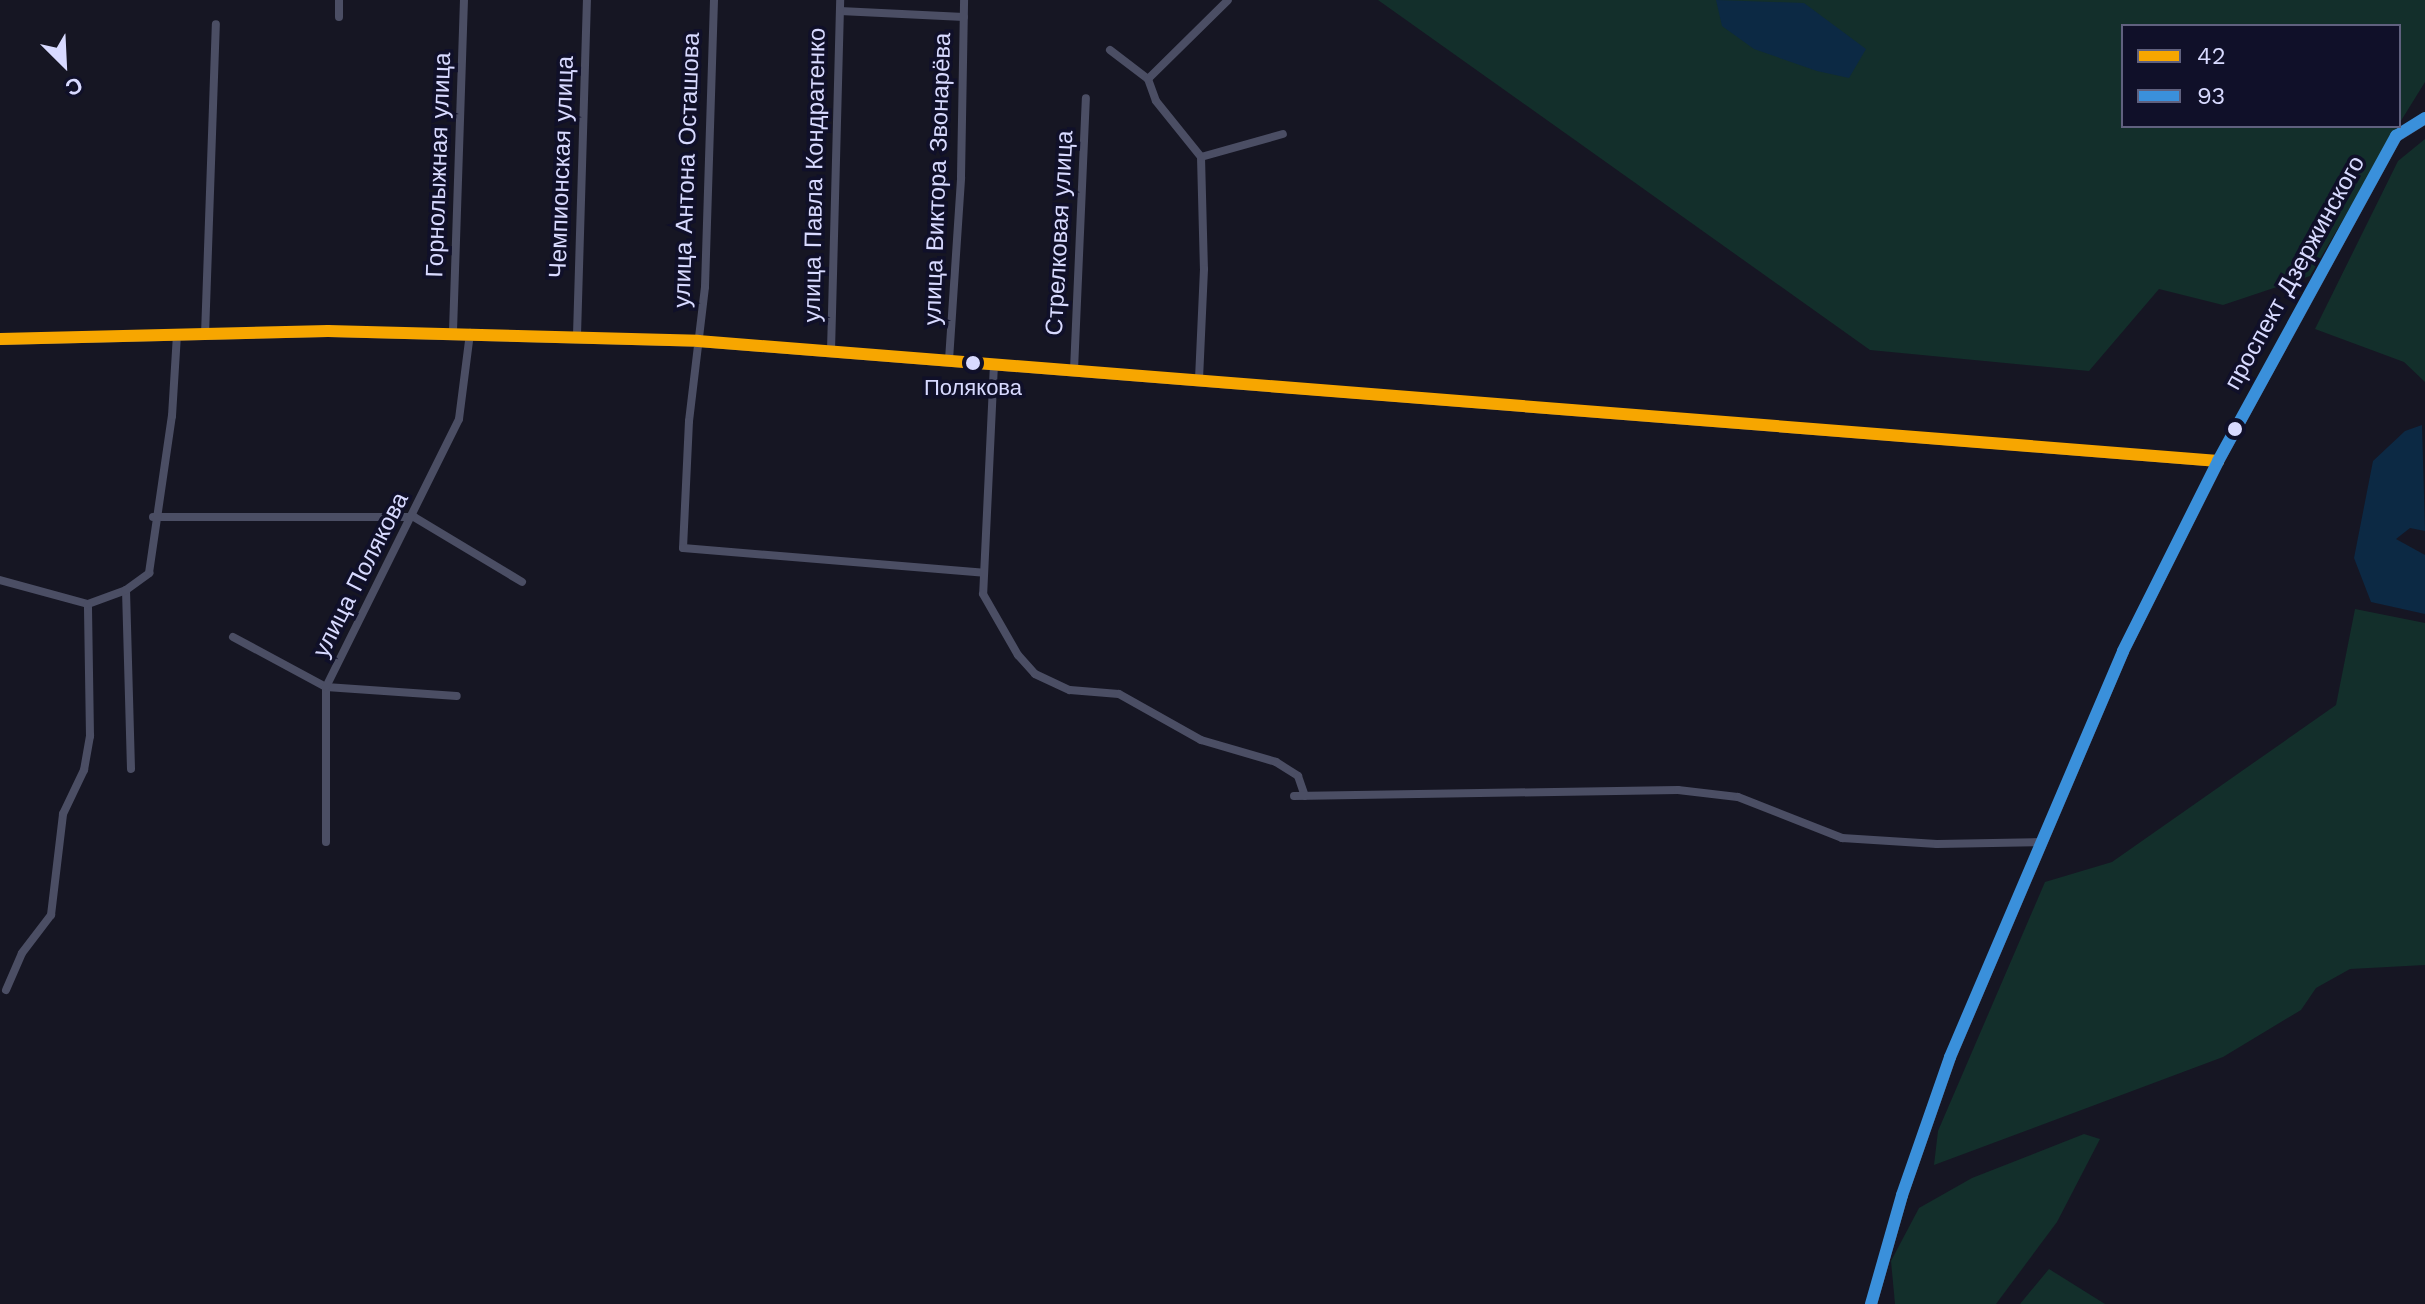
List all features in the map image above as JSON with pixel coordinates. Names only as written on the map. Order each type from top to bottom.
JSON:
[{"type":"street","points":[[339,0],[339,17]]},
{"type":"street","name":"Горнолыжная улица","points":[[453,331],[464,0]]},
{"type":"street","name":"Чемпионская улица","points":[[577,335],[587,0]]},
{"type":"street","name":"улица Антона Осташова","points":[[714,0],[705,287],[698,341],[683,548],[984,573]]},
{"type":"street","name":"улица Павла Кондратенко","points":[[831,351],[840,0]]},
{"type":"street","name":"улица Виктора Звонарёва","points":[[949,360],[964,0]]},
{"type":"street","points":[[1148,79],[1228,0]]},
{"type":"street","points":[[840,11],[964,17]]},
{"type":"street","points":[[205,335],[216,24]]},
{"type":"street","points":[[1110,50],[1148,79],[1156,101],[1201,157],[1204,269],[1199,381]]},
{"type":"street","name":"Стрелковая улица","points":[[1074,370],[1086,98]]},
{"type":"street","name":"проспект Дзержинского","points":[[1871,1304],[1902,1195],[1950,1057],[2123,651],[2218,461],[2396,136],[2425,118]]},
{"type":"street","points":[[1201,157],[1283,134]]},
{"type":"street","points":[[0,339],[453,331],[698,341],[2218,461]]},
{"type":"street","name":"улица Полякова","points":[[326,842],[326,687],[414,517],[459,419],[470,333]]},
{"type":"street","points":[[0,580],[88,604],[126,590],[149,573],[153,517],[166,463],[177,335]]},
{"type":"street","points":[[994,364],[984,573],[986,602],[1035,674],[1070,690],[1119,694],[1201,740],[1276,762],[1298,776],[1305,796]]},
{"type":"street","points":[[153,517],[414,517],[522,582]]},
{"type":"street","points":[[126,590],[131,769]]},
{"type":"street","points":[[6,990],[22,953],[55,902],[63,814],[84,770],[90,736],[88,604]]},
{"type":"street","points":[[233,637],[326,687],[457,696]]},
{"type":"street","points":[[1294,796],[1678,790],[1738,797],[1842,838],[2042,842]]},
{"type":"green space","points":[[1378,0],[2425,0],[2425,82],[2401,121],[2401,24],[2121,24],[2121,128],[2397,128],[2310,276],[2223,305],[2159,289],[2089,371],[1870,350]]},
{"type":"green space","points":[[2425,139],[2425,382],[2404,362],[2315,329],[2398,161]]},
{"type":"green space","points":[[2355,609],[2425,623],[2425,965],[2350,969],[2316,988],[2301,1010],[2223,1057],[1934,1165],[1938,1131],[2045,882],[2112,862],[2336,705]]},
{"type":"green space","points":[[2084,1134],[2100,1139],[2057,1222],[1996,1304],[1895,1304],[1891,1261],[1919,1208],[1972,1178]]},
{"type":"green space","points":[[2049,1269],[2105,1304],[2020,1304]]},
{"type":"water","points":[[1716,0],[1804,3],[1866,49],[1849,78],[1817,71],[1754,49],[1722,26]]},
{"type":"water","points":[[2422,425],[2425,531],[2410,528],[2396,539],[2425,555],[2425,614],[2371,602],[2354,558],[2373,461],[2405,431]]},
{"type":"transit line","name":"93","points":[[1871,1304],[1902,1195],[1950,1057],[2123,651],[2218,461],[2396,136],[2425,118]]},
{"type":"transit line","name":"42","points":[[0,339],[328,331],[698,341],[2218,461]]},
{"type":"place","name":"Полякова","points":[[973,363]]}]
